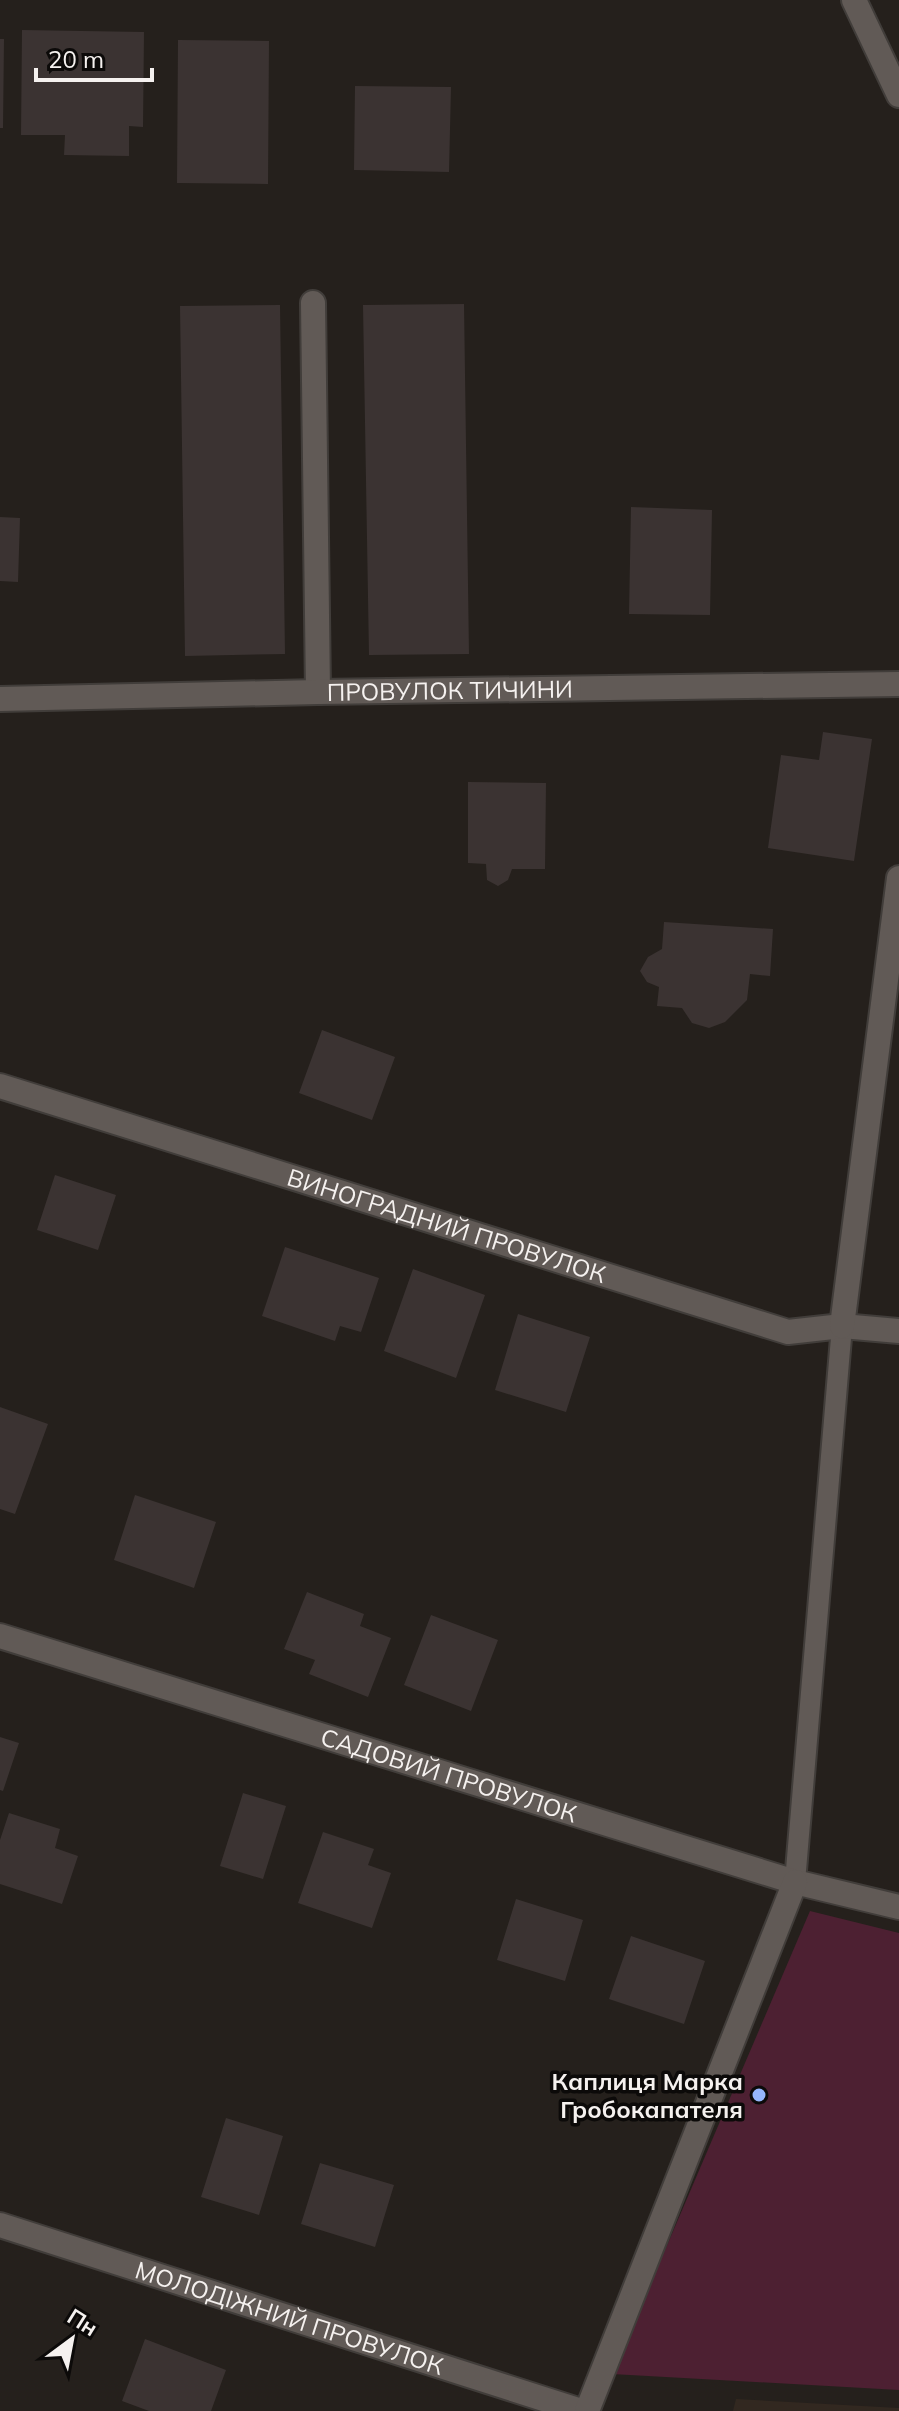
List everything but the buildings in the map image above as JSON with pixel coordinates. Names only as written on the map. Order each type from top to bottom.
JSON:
[{"type":"street","points":[[854,0],[899,95]]},
{"type":"street","points":[[313,303],[318,692]]},
{"type":"street","name":"ПРОВУЛОК ТИЧИНИ","points":[[0,699],[899,684]]},
{"type":"street","points":[[842,1326],[899,878]]},
{"type":"street","name":"ВИНОГРАДНИЙ ПРОВУЛОК","points":[[0,1086],[788,1332],[842,1326],[899,1331]]},
{"type":"street","name":"САДОВИЙ ПРОВУЛОК","points":[[0,1636],[795,1882],[899,1907]]},
{"type":"street","points":[[587,2411],[795,1882]]},
{"type":"street","name":"МОЛОДІЖНИЙ ПРОВУЛОК","points":[[0,2225],[581,2411]]},
{"type":"lane","points":[[795,1882],[842,1326]]},
{"type":"shaded area","points":[[810,1911],[899,1933],[899,2390],[612,2374]]},
{"type":"shaded area","points":[[736,2399],[899,2408],[899,2411],[733,2411]]},
{"type":"place","name":"Каплиця Марка Гробокапателя","points":[[759,2095]]}]
